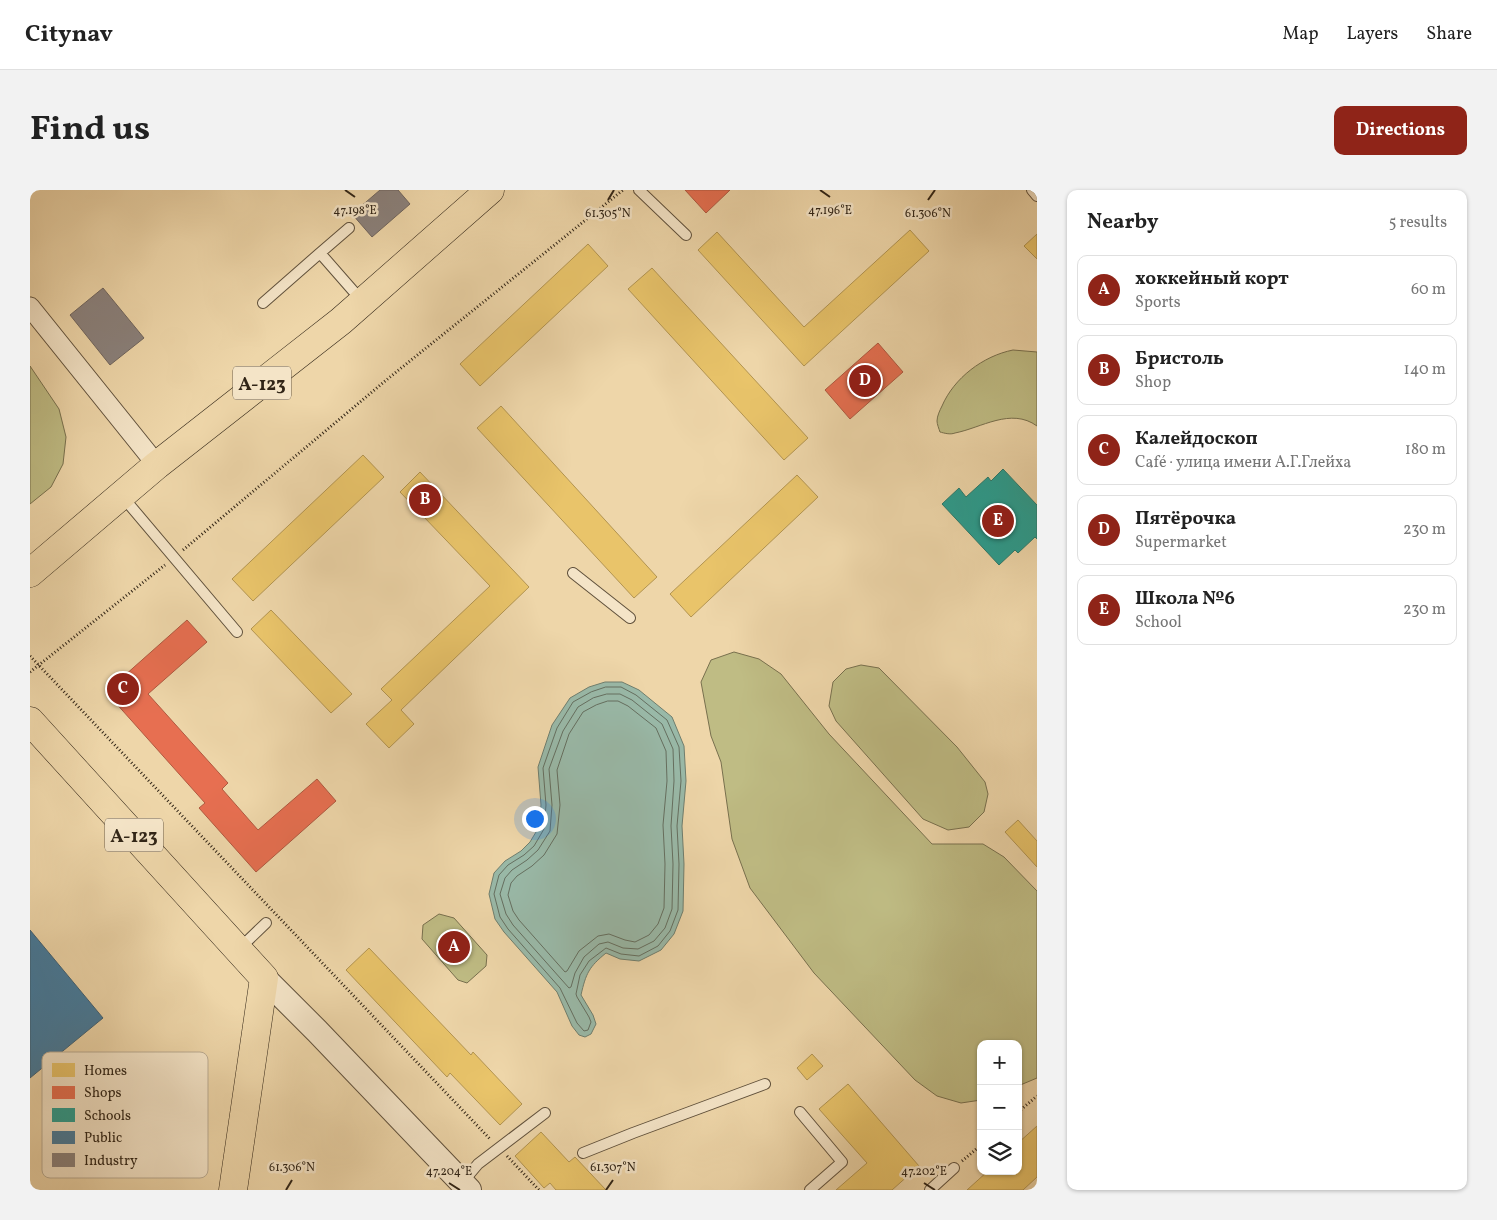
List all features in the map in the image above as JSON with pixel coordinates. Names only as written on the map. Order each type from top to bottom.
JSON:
[{"type":"main road","name":"А-123","points":[[30,573],[157,465],[362,302],[490,190]]},
{"type":"main road","name":"А-123","points":[[30,721],[238,950]]},
{"type":"main road","points":[[233,1190],[264,978],[238,950]]},
{"type":"street","points":[[30,307],[157,465]]},
{"type":"street","points":[[264,978],[465,1186]]},
{"type":"lane","points":[[639,190],[686,235]]},
{"type":"lane","points":[[1032,190],[1037,196]]},
{"type":"lane","points":[[263,303],[348,228]]},
{"type":"lane","points":[[320,253],[362,302]]},
{"type":"lane","points":[[122,496],[237,632]]},
{"type":"lane","points":[[573,573],[630,618]]},
{"type":"lane","points":[[238,950],[266,923]]},
{"type":"lane","points":[[583,1153],[765,1084]]},
{"type":"lane","points":[[800,1112],[842,1162],[810,1190]]},
{"type":"lane","points":[[465,1186],[478,1164],[545,1113]]},
{"type":"lane","points":[[930,1190],[954,1168]]},
{"type":"path","points":[[30,672],[174,558],[383,383],[623,190]]},
{"type":"path","points":[[30,656],[492,1140]]},
{"type":"path","points":[[1022,1109],[1037,1096]]},
{"type":"path","points":[[954,1168],[977,1148]]},
{"type":"path","points":[[505,1155],[539,1190]]},
{"type":"shaded area","points":[[1013,350],[1037,352],[1037,426],[1017,418],[996,420],[953,434],[940,432],[937,422],[938,415],[954,386],[981,363],[991,357]]},
{"type":"shaded area","points":[[30,366],[59,409],[66,437],[63,464],[51,487],[30,504]]},
{"type":"shaded area","points":[[734,652],[759,659],[781,674],[829,734],[932,844],[983,844],[1004,857],[1037,891],[1037,1078],[1022,1084],[1022,1040],[977,1040],[977,1101],[961,1103],[937,1096],[915,1080],[814,973],[750,888],[732,839],[721,762],[711,736],[701,682],[711,660]]},
{"type":"shaded area","points":[[861,665],[879,668],[957,747],[985,782],[988,794],[984,812],[969,827],[948,830],[923,819],[836,721],[829,706],[833,682],[846,669]]},
{"type":"shaded area","points":[[439,914],[454,918],[487,955],[486,966],[467,983],[458,980],[422,939],[423,925]]},
{"type":"water","points":[[605,682],[622,682],[639,690],[672,717],[684,746],[686,781],[682,826],[684,864],[683,911],[674,934],[661,950],[639,961],[620,959],[606,953],[592,967],[581,995],[596,1024],[591,1034],[585,1037],[579,1035],[572,1026],[557,992],[504,932],[495,919],[489,894],[494,873],[505,861],[521,851],[530,842],[539,827],[541,805],[538,767],[552,725],[570,698],[589,687]]},
{"type":"building: Homes","points":[[910,230],[929,251],[804,366],[698,250],[717,232],[804,327]]},
{"type":"building: Homes","points":[[1037,234],[1037,259],[1024,246]]},
{"type":"building: Homes","points":[[588,244],[608,266],[480,386],[460,364]]},
{"type":"building: Homes","points":[[652,268],[808,438],[784,460],[628,289]]},
{"type":"building: Homes","points":[[501,406],[657,577],[634,598],[477,428]]},
{"type":"building: Homes","points":[[363,455],[384,477],[253,601],[232,579]]},
{"type":"building: Homes","points":[[420,472],[529,587],[401,710],[414,724],[389,748],[366,724],[392,700],[381,689],[490,586],[400,492]]},
{"type":"building: Homes","points":[[797,475],[818,497],[691,617],[670,594]]},
{"type":"building: Homes","points":[[271,610],[352,694],[331,713],[251,629]]},
{"type":"building: Homes","points":[[1018,820],[1037,841],[1037,867],[1005,832]]},
{"type":"building: Homes","points":[[369,948],[471,1055],[473,1052],[522,1104],[500,1125],[450,1073],[447,1077],[346,970]]},
{"type":"building: Homes","points":[[812,1054],[823,1066],[807,1080],[797,1068]]},
{"type":"building: Homes","points":[[848,1084],[919,1166],[892,1190],[836,1190],[867,1163],[819,1109]]},
{"type":"building: Homes","points":[[1037,1126],[1037,1177],[1023,1190],[967,1190],[984,1175],[1022,1175],[1022,1139]]},
{"type":"building: Homes","points":[[541,1132],[569,1162],[575,1157],[606,1190],[556,1190],[550,1183],[544,1188],[515,1156]]},
{"type":"building: Shops","points":[[685,190],[730,190],[706,213]]},
{"type":"building: Shops","points":[[878,343],[903,372],[850,419],[825,390]]},
{"type":"building: Shops","points":[[187,620],[207,642],[148,694],[228,783],[222,789],[258,830],[317,779],[336,801],[256,872],[199,808],[205,803],[106,692]]},
{"type":"building: Schools","points":[[1003,469],[1037,505],[1037,539],[1035,537],[1018,553],[1015,550],[999,565],[942,504],[959,488],[966,497],[988,477],[991,481]]},
{"type":"building: Public","points":[[30,930],[103,1018],[62,1052],[42,1052],[42,1068],[30,1078]]},
{"type":"building: Industry","points":[[380,190],[398,190],[410,204],[372,237],[352,214]]},
{"type":"building: Industry","points":[[103,288],[144,338],[110,365],[70,315]]},
{"type":"place","name":"Пятёрочка","points":[[865,381]]},
{"type":"place","name":"Бристоль","points":[[425,500]]},
{"type":"place","name":"Школа №6","points":[[998,521]]},
{"type":"place","name":"Калейдоскоп","points":[[123,689]]},
{"type":"place","name":"хоккейный корт","points":[[454,947]]}]
